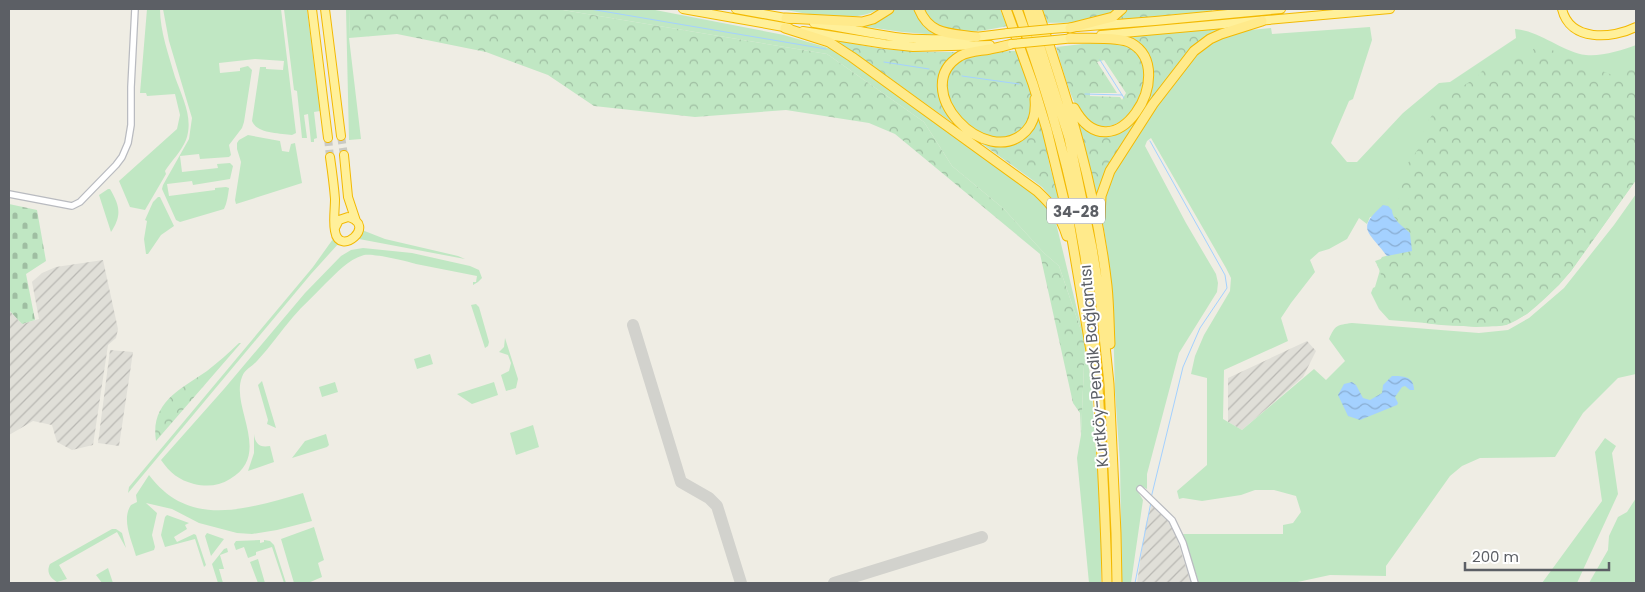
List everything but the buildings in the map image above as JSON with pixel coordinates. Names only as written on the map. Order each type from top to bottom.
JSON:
[{"type":"highway","points":[[312,9],[328,138]]},
{"type":"highway","points":[[324,9],[341,136]]},
{"type":"highway","points":[[329,9],[330,51]]},
{"type":"highway","points":[[683,9],[897,37],[936,39],[976,37],[1051,29],[1130,43],[1136,47],[1145,59],[1148,81],[1144,97],[1130,122],[1115,130],[1100,130],[1083,122],[1066,95]]},
{"type":"highway","points":[[736,9],[786,23],[884,44],[944,48],[1055,40],[1112,17],[1122,9]]},
{"type":"highway","points":[[786,23],[862,22],[873,19],[889,9]]},
{"type":"highway","points":[[919,9],[926,22],[936,30],[976,37]]},
{"type":"highway","points":[[1006,9],[1033,84],[1047,130],[1062,193],[1089,342],[1100,420]]},
{"type":"highway","name":"Kurtköy-Pendik Bağlantısı","points":[[1017,9],[1036,60],[1048,100],[1067,170],[1085,255],[1095,334],[1105,500],[1107,583]]},
{"type":"highway","name":"Kurtköy-Pendik Bağlantısı","points":[[1028,9],[1069,138],[1078,175],[1100,297],[1109,384],[1117,583]]},
{"type":"highway","points":[[1037,9],[1066,95],[1081,147],[1101,242],[1107,288],[1111,362],[1109,384]]},
{"type":"highway","points":[[1070,33],[1281,9]]},
{"type":"highway","points":[[1070,33],[1262,21],[1390,9]]},
{"type":"highway","points":[[1562,9],[1568,24],[1585,33],[1609,36],[1636,27]]},
{"type":"highway","points":[[1101,242],[1100,196],[1104,183],[1110,170],[1153,104],[1194,51],[1220,34],[1262,21]]},
{"type":"highway","points":[[786,23],[829,42],[852,57],[1037,191],[1053,206],[1061,219],[1076,267]]},
{"type":"highway","points":[[1012,44],[989,50],[969,52],[952,62],[942,81],[942,90],[947,106],[959,122],[968,130],[988,140],[1005,142],[1016,139],[1023,134],[1033,121],[1036,103],[1033,84]]},
{"type":"highway","points":[[330,157],[335,200],[334,228],[338,238],[349,241],[358,234],[358,226],[350,205],[344,156]]},
{"type":"highway","points":[[334,228],[337,221],[343,218],[350,218],[356,221]]},
{"type":"street","points":[[9,194],[72,206],[80,202],[122,157],[131,130],[135,9]]},
{"type":"street","points":[[1143,491],[1168,515],[1176,528],[1195,583]]},
{"type":"shaded area","points":[[103,260],[118,329],[116,338],[108,345],[93,445],[72,450],[57,442],[52,425],[33,421],[9,435],[9,310],[22,324],[39,319],[32,282],[42,273],[56,267]]},
{"type":"shaded area","points":[[1307,341],[1316,351],[1303,377],[1242,430],[1228,422],[1228,378]]},
{"type":"shaded area","points":[[110,350],[133,352],[119,446],[98,443]]},
{"type":"shaded area","points":[[1152,504],[1164,513],[1173,526],[1191,583],[1137,583],[1146,523]]},
{"type":"green space","points":[[147,9],[160,9],[165,43],[186,108],[189,124],[184,144],[165,171],[166,174],[145,210],[130,207],[119,181],[177,129],[180,115],[175,94],[147,96],[146,93],[140,93]]},
{"type":"green space","points":[[163,9],[281,9],[296,133],[292,135],[264,131],[252,121],[260,67],[283,70],[284,61],[255,59],[219,63],[220,73],[240,71],[240,68],[248,66],[252,70],[244,122],[242,128],[229,145],[231,155],[229,157],[200,159],[199,154],[180,156],[182,172],[218,168],[217,164],[230,163],[233,166],[230,179],[193,185],[192,181],[167,184],[169,196],[226,187],[229,188],[227,202],[224,209],[180,222],[176,220],[162,189],[189,139],[192,118],[169,41]]},
{"type":"green space","points":[[284,9],[307,9],[320,111],[314,112],[317,138],[314,139],[314,142],[311,142],[308,114],[304,115],[307,138],[302,138],[297,91],[294,90]]},
{"type":"green space","points":[[346,9],[350,9],[349,38],[361,139],[349,140]]},
{"type":"green space","points":[[350,9],[557,9],[827,54],[924,122],[952,166],[1004,209],[1044,253],[1059,266],[1085,342],[1081,435],[1080,413],[1073,403],[1040,254],[895,134],[869,123],[786,110],[695,117],[594,106],[548,75],[486,52],[397,34],[349,38]]},
{"type":"green space","points":[[557,9],[650,9],[784,35],[832,49],[1038,197],[1048,208],[1055,219],[1085,342],[1059,266],[1044,253],[1004,209],[952,166],[924,122],[827,54]]},
{"type":"green space","points":[[778,9],[879,9],[868,14],[843,17]]},
{"type":"green space","points":[[894,9],[915,9],[922,22],[938,35],[861,26]]},
{"type":"green space","points":[[922,9],[1000,9],[1007,26],[969,32],[950,31],[934,25]]},
{"type":"green space","points":[[1041,9],[1118,9],[1103,18],[1094,20],[1046,23]]},
{"type":"green space","points":[[1127,9],[1212,9],[1212,11],[1115,20]]},
{"type":"green space","points":[[1370,27],[1372,40],[1353,99],[1349,101],[1331,143],[1347,162],[1357,162],[1403,113],[1439,83],[1450,82],[1516,38],[1515,29],[1534,33],[1568,50],[1586,55],[1605,54],[1636,45],[1636,180],[1559,285],[1527,314],[1506,325],[1476,327],[1389,320],[1379,309],[1371,293],[1375,287],[1380,270],[1375,261],[1401,252],[1395,219],[1392,215],[1370,217],[1367,224],[1359,218],[1347,239],[1319,252],[1310,260],[1315,272],[1281,318],[1288,341],[1224,370],[1223,419],[1242,430],[1314,369],[1326,380],[1345,361],[1329,339],[1335,328],[1340,325],[1352,323],[1479,333],[1508,330],[1529,318],[1564,288],[1636,194],[1636,374],[1618,378],[1583,413],[1555,457],[1480,458],[1462,466],[1450,476],[1386,566],[1386,576],[1330,575],[1293,583],[1199,583],[1183,534],[1283,534],[1283,525],[1293,523],[1301,512],[1296,496],[1274,490],[1255,490],[1241,495],[1202,501],[1179,499],[1177,491],[1207,465],[1207,378],[1191,374],[1195,356],[1204,335],[1230,291],[1231,278],[1151,138],[1145,146],[1216,274],[1218,283],[1217,292],[1179,353],[1147,474],[1147,489],[1141,486],[1137,490],[1143,500],[1131,583],[1122,583],[1120,463],[1113,319],[1103,224],[1103,200],[1106,185],[1140,129],[1196,54],[1209,43],[1240,31],[1271,28],[1272,34]]},
{"type":"green space","points":[[1224,28],[1155,95],[1096,206],[1076,118],[1084,127],[1090,130],[1102,133],[1118,132],[1131,124],[1142,112],[1149,96],[1152,79],[1150,62],[1141,47],[1126,37]]},
{"type":"green space","points":[[833,40],[883,49],[960,52],[946,64],[941,72],[939,82],[940,96],[945,107],[990,144],[1008,145],[1028,134],[1039,112],[1050,167],[1063,211],[1042,187],[1034,181],[849,49]]},
{"type":"green space","points":[[1109,41],[1128,45],[1139,55],[1144,69],[1142,86],[1136,102],[1126,116],[1114,125],[1099,126],[1084,117],[1071,95],[1056,47]],"holes":[[[1104,60],[1126,93],[1122,100],[1120,97],[1090,96],[1090,93],[1117,93],[1097,62]]]},
{"type":"green space","points":[[1536,45],[1615,76],[1631,61],[1636,61],[1636,180],[1571,271],[1541,302],[1524,316],[1500,326],[1425,323],[1390,301],[1377,265],[1382,257],[1401,252],[1408,253],[1410,233],[1392,215],[1392,210],[1399,206],[1397,185],[1405,167],[1419,148],[1425,125],[1445,97],[1476,78],[1483,70],[1500,66],[1531,53]]},
{"type":"green space","points":[[1017,51],[1031,95],[1032,113],[1027,123],[1017,134],[1006,138],[993,137],[968,125],[957,114],[949,103],[945,85],[951,68],[961,59],[980,53]]},
{"type":"green space","points":[[248,135],[280,141],[282,151],[289,152],[291,144],[295,143],[302,183],[236,204],[241,162],[237,143]]},
{"type":"green space","points":[[110,189],[118,206],[117,220],[111,232],[99,195]]},
{"type":"green space","points":[[160,197],[174,226],[161,235],[148,254],[146,254],[144,239],[147,221],[145,220],[153,202]]},
{"type":"green space","points":[[9,204],[37,210],[46,261],[26,274],[35,320],[22,324],[9,310]]},
{"type":"green space","points":[[362,230],[385,239],[465,259],[359,239]]},
{"type":"green space","points":[[333,239],[339,243],[128,493],[129,487],[313,267]]},
{"type":"green space","points":[[363,248],[412,253],[470,266],[479,270],[482,278],[473,285],[473,282],[476,282],[477,276],[374,255],[364,255],[347,263],[301,308],[262,356],[243,374],[240,389],[241,402],[250,444],[248,457],[242,469],[226,481],[208,486],[189,482],[171,472],[161,460],[305,293],[341,256],[351,250]]},
{"type":"green space","points":[[476,304],[479,307],[489,342],[485,348],[471,305]]},
{"type":"green space","points":[[505,338],[518,379],[516,388],[506,391],[501,375],[509,371],[511,363],[508,355],[499,352],[504,347]]},
{"type":"green space","points":[[1085,342],[1091,381],[1101,517],[1101,583],[1089,583],[1077,458],[1081,435]]},
{"type":"green space","points":[[241,343],[156,441],[155,428],[163,406],[178,391],[207,371]]},
{"type":"green space","points":[[430,354],[433,364],[417,369],[414,359]]},
{"type":"green space","points":[[262,381],[276,428],[267,424],[268,420],[258,385]]},
{"type":"green space","points":[[335,382],[338,392],[322,397],[319,387]]},
{"type":"green space","points":[[494,382],[498,395],[472,404],[457,394]]},
{"type":"green space","points":[[533,425],[539,447],[516,455],[510,433]]},
{"type":"green space","points":[[254,434],[259,444],[270,446],[274,462],[248,471],[254,453]]},
{"type":"green space","points":[[326,434],[329,445],[327,447],[292,458],[305,441]]},
{"type":"green space","points":[[1605,438],[1616,446],[1612,453],[1618,494],[1577,583],[1542,583],[1602,501],[1595,452]]},
{"type":"green space","points":[[149,475],[165,492],[183,503],[202,509],[241,508],[303,493],[312,521],[252,534],[237,533],[199,523],[172,509],[146,503],[157,513],[152,535],[155,547],[154,550],[136,556],[128,530],[127,517],[131,505],[137,502],[136,495]]},
{"type":"green space","points":[[1636,498],[1636,583],[1589,583],[1608,550],[1609,536],[1618,517],[1627,512]]},
{"type":"green space","points":[[167,515],[189,523],[185,525],[187,529],[174,537],[177,542],[194,534],[196,535],[206,565],[204,567],[195,539],[165,547],[161,535]]},
{"type":"green space","points":[[314,527],[324,560],[318,563],[322,577],[308,583],[294,583],[281,539]]},
{"type":"green space","points":[[112,529],[122,533],[126,548],[117,532],[59,565],[67,579],[57,582],[52,579],[48,570],[50,564]]},
{"type":"green space","points":[[207,533],[224,539],[211,556],[205,536]]},
{"type":"green space","points":[[260,540],[260,543],[264,542],[264,540],[270,541],[274,545],[286,583],[284,583],[272,547],[256,552],[256,555],[248,558],[244,547],[236,550],[234,544],[236,541]]},
{"type":"green space","points":[[227,548],[228,552],[220,555],[224,569],[219,569],[223,583],[218,583],[212,564],[224,549]]},
{"type":"green space","points":[[258,559],[265,583],[258,583],[250,562]]},
{"type":"green space","points":[[108,568],[113,583],[102,583],[96,575]]},
{"type":"water","points":[[1383,205],[1388,206],[1392,210],[1396,220],[1410,233],[1412,251],[1387,256],[1370,235],[1367,226],[1369,220]]},
{"type":"water","points":[[1392,376],[1410,379],[1414,385],[1414,390],[1410,390],[1405,386],[1402,387],[1395,397],[1397,405],[1360,420],[1348,416],[1338,395],[1344,384],[1352,382],[1356,385],[1363,398],[1370,400],[1382,393],[1383,385]]},
{"type":"waterway","points":[[590,9],[826,49]]},
{"type":"waterway","points":[[1100,60],[1124,98]]},
{"type":"waterway","points":[[884,62],[929,69]]},
{"type":"waterway","points":[[962,76],[1019,84]]},
{"type":"waterway","points":[[1085,94],[1122,95]]},
{"type":"waterway","points":[[1150,141],[1225,275],[1227,288],[1200,328],[1183,367],[1151,498]]},
{"type":"waterway","points":[[1135,583],[1151,502]]},
{"type":"taxiway","points":[[633,325],[681,482],[709,498],[717,506],[741,583]]},
{"type":"taxiway","points":[[834,583],[982,537]]},
{"type":"tunnel","points":[[341,136],[344,155]]},
{"type":"tunnel","points":[[328,138],[330,157]]}]
